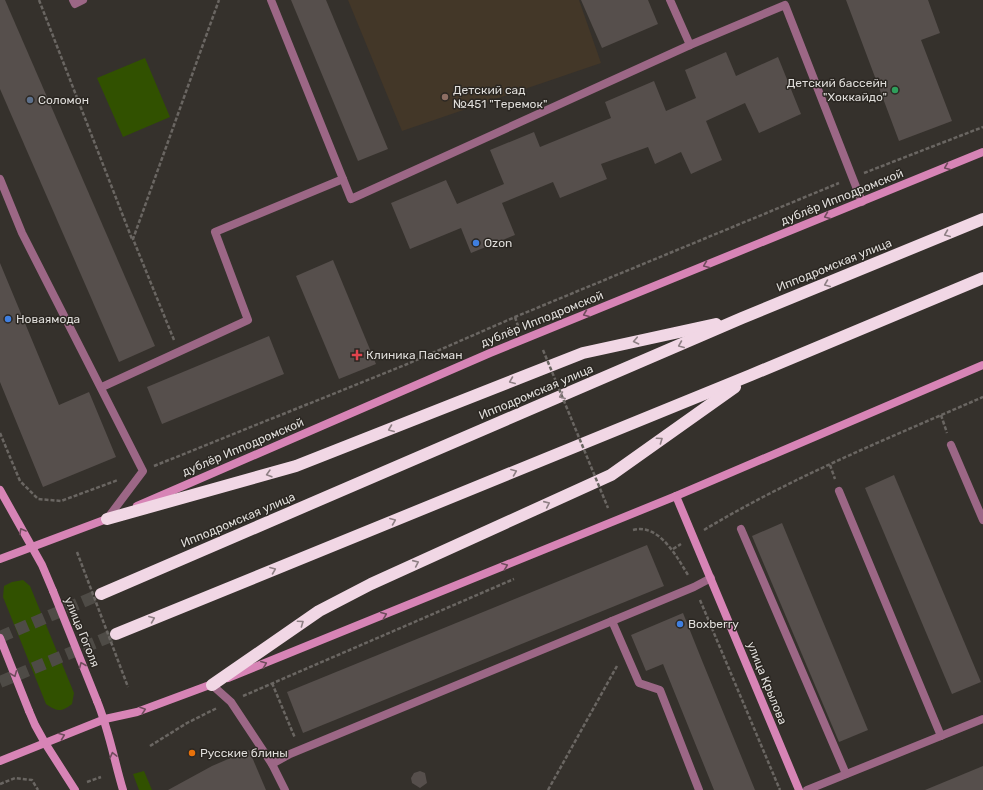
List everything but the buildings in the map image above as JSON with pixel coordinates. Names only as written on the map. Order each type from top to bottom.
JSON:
[{"type":"highway","name":"Ипподромская улица","points":[[102,594],[742,318],[983,219]]},
{"type":"highway","points":[[116,634],[751,375],[983,278]]},
{"type":"highway","points":[[106,519],[296,466],[583,353],[742,318]]},
{"type":"highway","points":[[212,685],[319,611],[371,584],[611,475],[751,375]]},
{"type":"street","name":"дублёр Ипподромской","points":[[0,559],[106,519],[490,353],[983,152]]},
{"type":"street","points":[[0,761],[105,719],[137,712],[212,685],[676,496],[983,365]]},
{"type":"street","name":"улица Гоголя","points":[[0,490],[31,548],[42,565],[53,591],[105,719],[123,790]]},
{"type":"street","name":"улица Крылова","points":[[676,496],[799,790]]},
{"type":"street","points":[[0,638],[35,725],[75,790]]},
{"type":"lane","points":[[73,0],[75,4],[83,0]]},
{"type":"lane","points":[[271,0],[351,199],[690,45],[785,5],[862,202]]},
{"type":"lane","points":[[670,0],[690,45]]},
{"type":"lane","points":[[0,179],[22,232],[102,387],[143,471],[106,519]]},
{"type":"lane","points":[[102,387],[248,320],[215,232],[343,179]]},
{"type":"lane","points":[[951,445],[983,520]]},
{"type":"lane","points":[[839,491],[941,736]]},
{"type":"lane","points":[[741,529],[846,774]]},
{"type":"lane","points":[[272,764],[300,750],[612,622],[694,587],[711,578]]},
{"type":"lane","points":[[612,622],[639,683],[660,690],[699,790]]},
{"type":"lane","points":[[212,685],[231,702],[272,764],[286,790]]},
{"type":"lane","points":[[807,790],[983,719]]},
{"type":"path","points":[[38,0],[179,352]]},
{"type":"path","points":[[133,239],[219,0]]},
{"type":"path","points":[[0,433],[20,482],[38,499],[61,501],[143,471],[405,366],[515,317],[853,178],[983,127]]},
{"type":"path","points":[[543,350],[608,508]]},
{"type":"path","points":[[673,549],[734,512],[823,468],[983,397]]},
{"type":"path","points":[[941,415],[951,445]]},
{"type":"path","points":[[627,532],[640,528],[655,533],[673,549],[694,587],[780,790]]},
{"type":"path","points":[[77,552],[128,687]]},
{"type":"path","points":[[150,746],[187,723],[272,683],[520,576]]},
{"type":"path","points":[[548,790],[625,652]]},
{"type":"path","points":[[272,683],[300,750]]},
{"type":"path","points":[[86,782],[101,777]]},
{"type":"path","points":[[0,784],[15,778],[32,780],[38,790]]},
{"type":"shaded area","name":"Детский сад №451 \"Теремок\"","points":[[348,0],[579,0],[601,63],[402,131]]},
{"type":"green space","points":[[145,58],[170,117],[123,137],[97,78]]},
{"type":"green space","points":[[23,580],[30,586],[74,693],[72,704],[62,710],[57,710],[46,704],[3,597],[4,586],[12,582]]},
{"type":"green space","points":[[144,771],[152,790],[139,790],[133,774]]},
{"type":"tunnel","points":[[0,637],[101,594]]},
{"type":"tunnel","points":[[0,682],[116,634]]},
{"type":"place","name":"Детский бассейн \"Хоккайдо\"","points":[[895,90]]},
{"type":"place","name":"Детский сад №451 \"Теремок\"","points":[[445,97]]},
{"type":"place","name":"Соломон","points":[[30,100]]},
{"type":"place","name":"Ozon","points":[[476,243]]},
{"type":"place","name":"Новаямода","points":[[8,319]]},
{"type":"place","name":"Клиника Пасман","points":[[357,355]]},
{"type":"place","name":"Boxberry","points":[[680,624]]},
{"type":"place","name":"Русские блины","points":[[192,753]]}]
